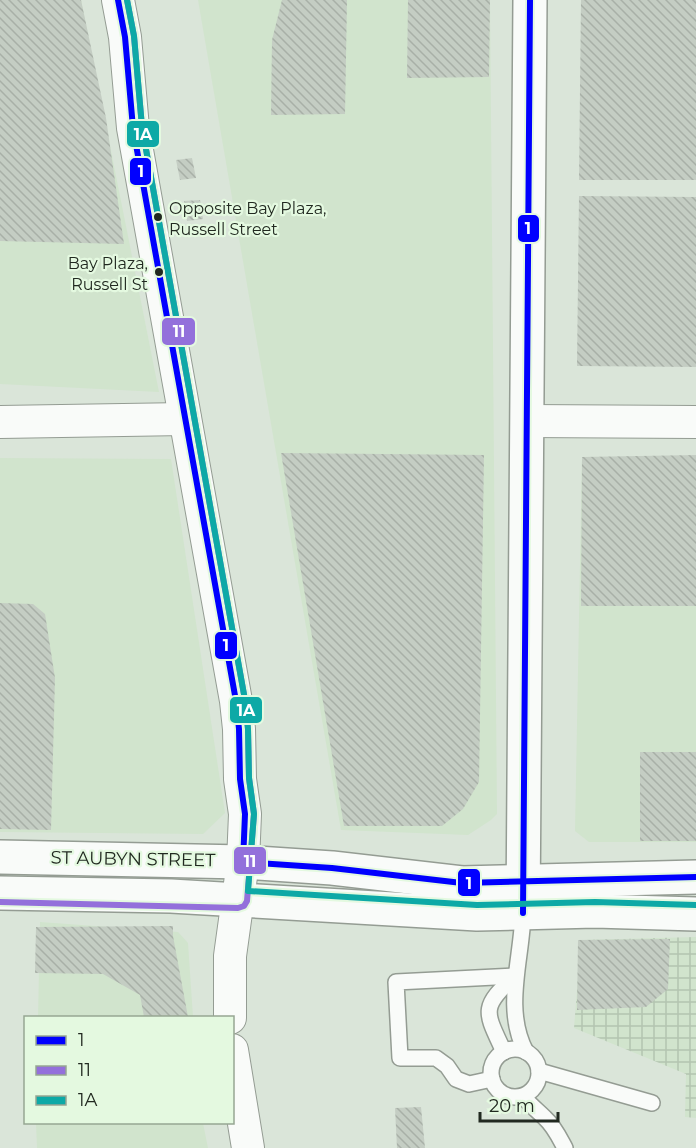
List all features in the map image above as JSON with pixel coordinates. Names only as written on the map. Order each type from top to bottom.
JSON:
[{"type":"main road","points":[[523,898],[530,0]]},
{"type":"main road","name":"ST AUBYN STREET","points":[[0,857],[243,862],[332,868],[462,883],[523,898],[595,911],[696,914]]},
{"type":"main road","name":"ST AUBYN STREET","points":[[0,893],[238,898],[477,914],[523,898],[696,877]]},
{"type":"street","points":[[118,0],[125,37],[133,128],[237,701],[240,779],[245,814],[243,862],[230,956],[230,1016]]},
{"type":"street","points":[[0,422],[185,419]]},
{"type":"street","points":[[527,421],[696,422]]},
{"type":"street","points":[[234,1062],[248,1148]]},
{"type":"lane","points":[[523,898],[522,938],[515,976],[516,1025],[519,1038],[526,1052],[537,1064],[538,1071],[535,1086],[523,1096],[508,1096],[500,1092],[492,1079],[493,1064],[504,1052],[519,1050],[526,1052]]},
{"type":"lane","points":[[504,1052],[488,1018],[491,1000],[515,976]]},
{"type":"lane","points":[[492,1079],[469,1084],[456,1079],[447,1065],[436,1058],[400,1058],[396,982],[515,976]]},
{"type":"lane","points":[[538,1071],[652,1103]]},
{"type":"lane","points":[[523,1096],[531,1107],[546,1118],[559,1136],[564,1148]]},
{"type":"shaded area","points":[[0,0],[81,0],[159,392],[0,384]]},
{"type":"shaded area","points":[[198,0],[490,0],[497,814],[468,835],[341,830]]},
{"type":"shaded area","points":[[582,457],[696,458],[696,842],[589,842],[575,831]]},
{"type":"shaded area","points":[[0,458],[171,459],[225,813],[203,834],[0,832]]},
{"type":"shaded area","points":[[40,922],[178,932],[188,943],[193,1016],[38,1016]]},
{"type":"shaded area","points":[[696,937],[696,1118],[685,1117],[686,1074],[574,1028],[581,940]]},
{"type":"shaded area","points":[[36,1124],[203,1124],[208,1148],[37,1148]]},
{"type":"building","points":[[0,0],[81,0],[106,118],[124,244],[0,241]]},
{"type":"building","points":[[282,0],[347,0],[345,114],[271,115],[272,40]]},
{"type":"building","points":[[408,0],[490,0],[489,77],[407,78]]},
{"type":"building","points":[[581,0],[696,0],[696,180],[579,180]]},
{"type":"building","points":[[192,158],[196,178],[180,180],[176,160]]},
{"type":"building","points":[[579,196],[696,197],[696,367],[577,366]]},
{"type":"building","points":[[200,200],[203,219],[187,221],[184,201]]},
{"type":"building","points":[[281,453],[484,455],[479,782],[463,809],[442,826],[344,826]]},
{"type":"building","points":[[696,455],[696,606],[581,606],[582,457]]},
{"type":"building","points":[[0,603],[33,604],[45,614],[55,678],[51,830],[0,829]]},
{"type":"building","points":[[640,752],[696,752],[696,841],[640,841]]},
{"type":"building","points":[[173,926],[188,1016],[144,1016],[140,995],[103,974],[35,973],[36,927]]},
{"type":"building","points":[[670,939],[668,989],[646,1007],[577,1010],[578,940]]},
{"type":"building","points":[[421,1107],[425,1148],[397,1148],[395,1108]]},
{"type":"transit line","name":"1","points":[[118,0],[125,37],[133,128],[236,701],[240,779],[245,814],[243,862]]},
{"type":"transit line","name":"11","points":[[0,902],[238,908],[244,906],[247,901],[254,814],[249,778],[245,700],[142,127],[134,36],[127,0]]},
{"type":"transit line","name":"1A","points":[[127,0],[134,36],[142,127],[245,700],[249,778],[254,814],[248,891],[477,905],[595,902],[696,905]]},
{"type":"transit line","name":"1","points":[[523,913],[530,0]]},
{"type":"transit line","name":"1","points":[[243,862],[332,868],[462,883],[696,877]]},
{"type":"place","name":"Opposite Bay Plaza, Russell Street","points":[[158,217]]},
{"type":"place","name":"Bay Plaza, Russell St","points":[[159,272]]}]
